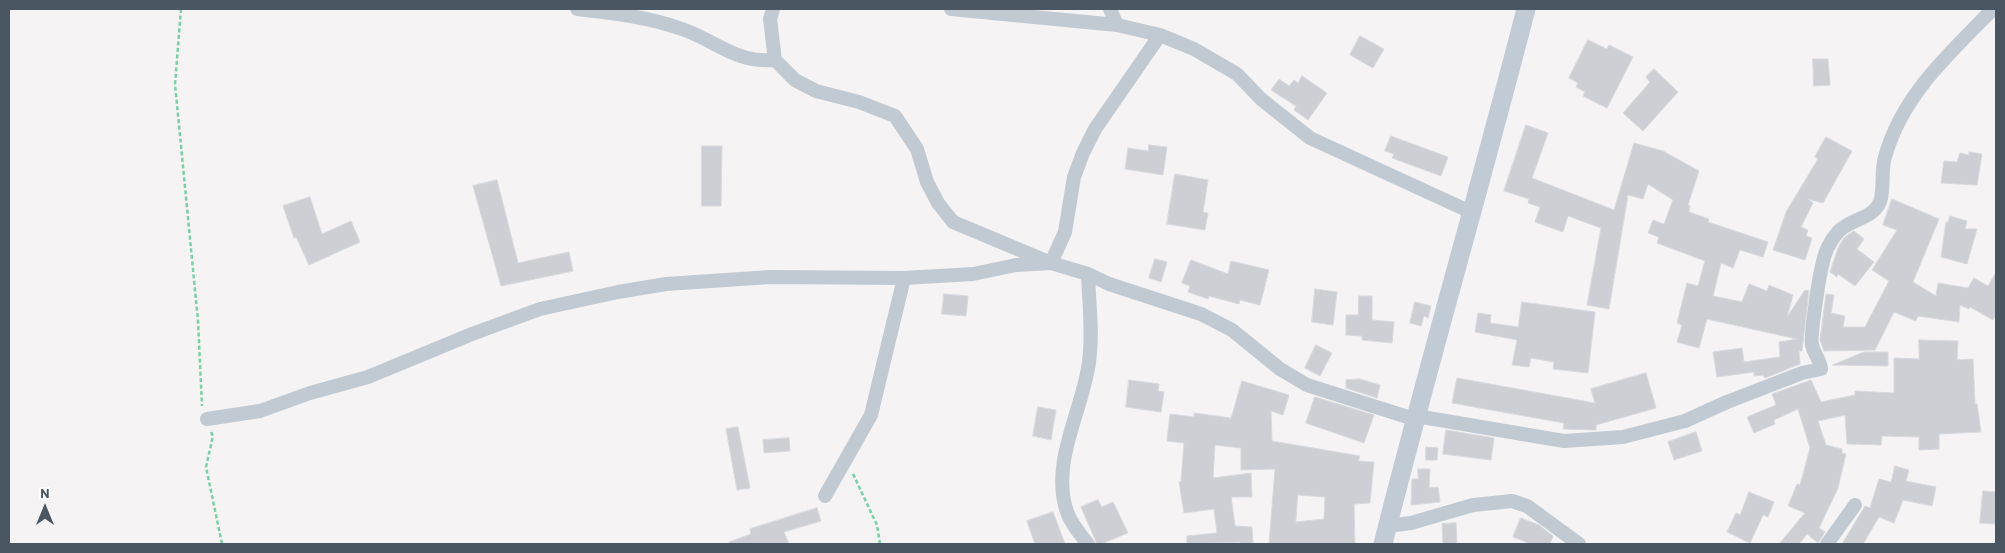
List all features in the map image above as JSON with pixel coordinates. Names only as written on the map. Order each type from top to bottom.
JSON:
[{"type":"main road","points":[[1383,544],[1414,419],[1472,213],[1526,9]]},
{"type":"street","points":[[577,9],[649,18],[685,30],[746,60],[775,60]]},
{"type":"street","points":[[773,9],[770,19],[775,60],[795,80],[816,91],[859,102],[895,116],[917,149],[927,182],[938,203],[953,222],[1051,263],[1201,314],[1224,326],[1280,369],[1307,384],[1414,419],[1422,417],[1564,441],[1623,437],[1685,421],[1727,402],[1802,373],[1820,369],[1820,360],[1812,345],[1822,265],[1829,246],[1839,231],[1874,210],[1881,198],[1884,159],[1891,136],[1903,111],[1919,88],[1946,57],[1993,9]]},
{"type":"street","points":[[951,9],[1117,25],[1160,35],[1194,48],[1226,66],[1310,138],[1472,213]]},
{"type":"street","points":[[1110,9],[1117,25]]},
{"type":"street","points":[[1051,263],[1065,232],[1074,177],[1083,153],[1095,129],[1160,35]]},
{"type":"street","points":[[207,419],[260,412],[310,393],[368,377],[472,334],[540,309],[618,292],[666,284],[770,277],[904,278],[974,274],[1016,265],[1051,263]]},
{"type":"street","points":[[1088,274],[1089,364],[1069,440],[1064,475],[1067,511],[1072,524],[1088,544]]},
{"type":"street","points":[[824,496],[871,415],[904,278]]},
{"type":"street","points":[[1388,526],[1411,523],[1473,505],[1512,501],[1527,506],[1579,544]]},
{"type":"street","points":[[1827,544],[1855,505]]},
{"type":"path","points":[[181,9],[175,84],[198,321],[201,404],[213,436],[206,466],[222,544]]},
{"type":"path","points":[[846,460],[877,525],[880,544]]},
{"type":"building","points":[[1360,36],[1384,49],[1373,68],[1350,55]]},
{"type":"building","points":[[1588,40],[1607,49],[1609,45],[1633,57],[1607,108],[1583,96],[1585,92],[1576,87],[1578,83],[1569,78]]},
{"type":"building","points":[[1813,59],[1828,59],[1830,85],[1814,86]]},
{"type":"building","points":[[1654,69],[1678,92],[1643,131],[1623,113],[1650,82],[1646,77]]},
{"type":"building","points":[[1302,76],[1327,93],[1308,120],[1294,110],[1296,106],[1271,90],[1279,79],[1289,86],[1294,80],[1298,83]]},
{"type":"building","points":[[1526,125],[1548,133],[1532,178],[1614,210],[1634,143],[1663,151],[1699,171],[1688,205],[1690,206],[1689,212],[1709,219],[1708,222],[1768,242],[1763,257],[1740,250],[1733,268],[1721,263],[1713,296],[1742,302],[1749,284],[1767,291],[1769,285],[1793,295],[1787,317],[1805,290],[1809,291],[1802,351],[1799,351],[1800,364],[1765,378],[1763,375],[1754,376],[1754,372],[1717,377],[1713,352],[1742,348],[1744,362],[1780,357],[1779,342],[1797,339],[1707,319],[1699,348],[1677,342],[1682,325],[1677,323],[1687,283],[1698,286],[1705,261],[1657,243],[1659,237],[1648,233],[1653,220],[1664,224],[1673,200],[1648,184],[1643,199],[1628,195],[1609,309],[1587,305],[1601,228],[1568,216],[1563,232],[1535,222],[1540,207],[1528,203],[1529,199],[1504,191]]},
{"type":"building","points":[[1391,136],[1448,157],[1441,176],[1392,158],[1394,154],[1385,151]]},
{"type":"building","points":[[1826,137],[1852,151],[1823,203],[1808,199],[1813,203],[1801,227],[1808,230],[1806,236],[1812,238],[1805,260],[1773,250],[1786,212],[1818,159],[1815,157]]},
{"type":"building","points":[[1149,145],[1167,147],[1163,175],[1125,169],[1128,148],[1148,151]]},
{"type":"building","points":[[702,146],[722,146],[721,206],[702,206]]},
{"type":"building","points":[[1969,152],[1982,154],[1977,185],[1941,183],[1944,161],[1957,162],[1960,153],[1969,155]]},
{"type":"building","points":[[1175,174],[1208,180],[1203,212],[1208,213],[1205,230],[1167,224]]},
{"type":"building","points":[[497,180],[518,263],[569,252],[573,271],[501,286],[473,186]]},
{"type":"building","points":[[310,197],[322,234],[351,221],[360,242],[309,265],[296,237],[294,238],[283,206]]},
{"type":"building","points":[[1892,199],[1939,219],[1913,282],[1936,296],[1938,283],[1968,288],[1974,278],[1988,286],[1996,272],[1996,314],[1993,320],[1970,307],[1969,309],[1960,305],[1959,322],[1918,316],[1916,321],[1894,312],[1875,350],[1824,351],[1820,340],[1826,294],[1834,295],[1831,313],[1845,316],[1843,327],[1865,327],[1889,281],[1872,270],[1897,230],[1883,225]]},
{"type":"building","points":[[1950,216],[1967,221],[1965,229],[1977,229],[1967,264],[1941,257],[1946,222],[1948,222]]},
{"type":"building","points":[[1854,231],[1864,239],[1857,249],[1874,262],[1855,286],[1838,274],[1837,277],[1830,272],[1838,248],[1844,238]]},
{"type":"building","points":[[1155,259],[1167,262],[1161,282],[1149,278]]},
{"type":"building","points":[[1191,260],[1228,274],[1231,261],[1269,270],[1260,305],[1240,300],[1239,304],[1209,296],[1208,299],[1188,292],[1190,286],[1182,283]]},
{"type":"building","points":[[1315,289],[1337,292],[1333,325],[1312,322]]},
{"type":"building","points":[[944,294],[968,296],[966,316],[942,314]]},
{"type":"building","points":[[1359,296],[1372,296],[1372,320],[1394,322],[1392,343],[1362,340],[1362,336],[1346,335],[1346,315],[1358,315]]},
{"type":"building","points":[[1415,302],[1431,306],[1428,318],[1424,316],[1421,326],[1410,323]]},
{"type":"building","points":[[1522,302],[1595,312],[1588,373],[1553,369],[1554,362],[1531,358],[1529,367],[1512,365],[1517,340],[1475,332],[1478,313],[1491,315],[1490,323],[1518,327]]},
{"type":"building","points":[[1919,340],[1958,341],[1957,360],[1973,359],[1975,404],[1977,404],[1981,432],[1939,434],[1939,449],[1919,450],[1919,437],[1882,436],[1881,445],[1847,444],[1845,415],[1818,421],[1826,445],[1842,449],[1842,453],[1846,454],[1838,488],[1819,528],[1825,532],[1818,543],[1807,534],[1799,544],[1779,544],[1805,513],[1788,506],[1797,484],[1800,485],[1810,448],[1798,409],[1774,420],[1775,424],[1754,433],[1747,417],[1776,405],[1772,394],[1811,380],[1821,402],[1855,395],[1855,391],[1894,393],[1894,358],[1919,359]]},
{"type":"building","points":[[1316,345],[1332,353],[1320,376],[1305,368]]},
{"type":"building","points":[[1864,352],[1888,352],[1888,366],[1833,365]]},
{"type":"building","points":[[1646,373],[1656,408],[1596,425],[1596,430],[1563,429],[1564,423],[1452,403],[1457,378],[1595,403],[1591,389]]},
{"type":"building","points":[[1360,379],[1380,385],[1377,398],[1346,388],[1346,380]]},
{"type":"building","points":[[1129,380],[1159,384],[1158,391],[1164,392],[1161,412],[1126,407]]},
{"type":"building","points":[[1242,381],[1289,395],[1283,415],[1271,411],[1272,441],[1360,456],[1358,461],[1374,462],[1370,503],[1354,504],[1355,544],[1269,544],[1275,469],[1241,470],[1241,448],[1215,445],[1213,478],[1251,473],[1252,497],[1231,497],[1235,526],[1252,527],[1253,544],[1241,544],[1240,542],[1187,544],[1187,536],[1217,533],[1214,509],[1184,513],[1179,482],[1181,482],[1184,443],[1167,441],[1170,414],[1194,417],[1194,413],[1231,418]],"holes":[[[1298,495],[1325,497],[1324,519],[1296,522]]]},
{"type":"building","points":[[1315,397],[1374,415],[1364,443],[1306,423]]},
{"type":"building","points":[[1038,407],[1056,410],[1051,440],[1033,436]]},
{"type":"building","points":[[738,427],[750,488],[737,490],[726,429]]},
{"type":"building","points":[[1446,430],[1494,438],[1491,460],[1443,454]]},
{"type":"building","points":[[1696,432],[1702,451],[1674,460],[1668,442]]},
{"type":"building","points":[[789,438],[790,451],[764,453],[763,440]]},
{"type":"building","points":[[1426,447],[1438,448],[1437,460],[1426,460]]},
{"type":"building","points":[[1895,466],[1909,470],[1906,481],[1936,487],[1932,506],[1903,500],[1894,523],[1879,517],[1863,544],[1842,544],[1865,506],[1870,508],[1879,479],[1891,482]]},
{"type":"building","points":[[1418,469],[1430,469],[1429,488],[1438,487],[1440,502],[1411,505],[1412,479],[1418,479]]},
{"type":"building","points":[[1983,491],[1996,492],[1996,524],[1980,523]]},
{"type":"building","points":[[1749,492],[1774,502],[1768,517],[1763,515],[1750,543],[1727,532],[1736,513],[1740,515]]},
{"type":"building","points":[[1098,500],[1102,507],[1113,502],[1128,533],[1097,544],[1081,507]]},
{"type":"building","points":[[817,508],[821,521],[784,532],[789,544],[729,544],[729,542],[751,534],[750,529]]},
{"type":"building","points":[[1053,512],[1065,544],[1035,544],[1027,521]]},
{"type":"building","points":[[1521,518],[1539,525],[1553,536],[1550,544],[1531,544],[1513,537]]},
{"type":"building","points":[[1456,523],[1457,544],[1443,544],[1442,524]]}]
